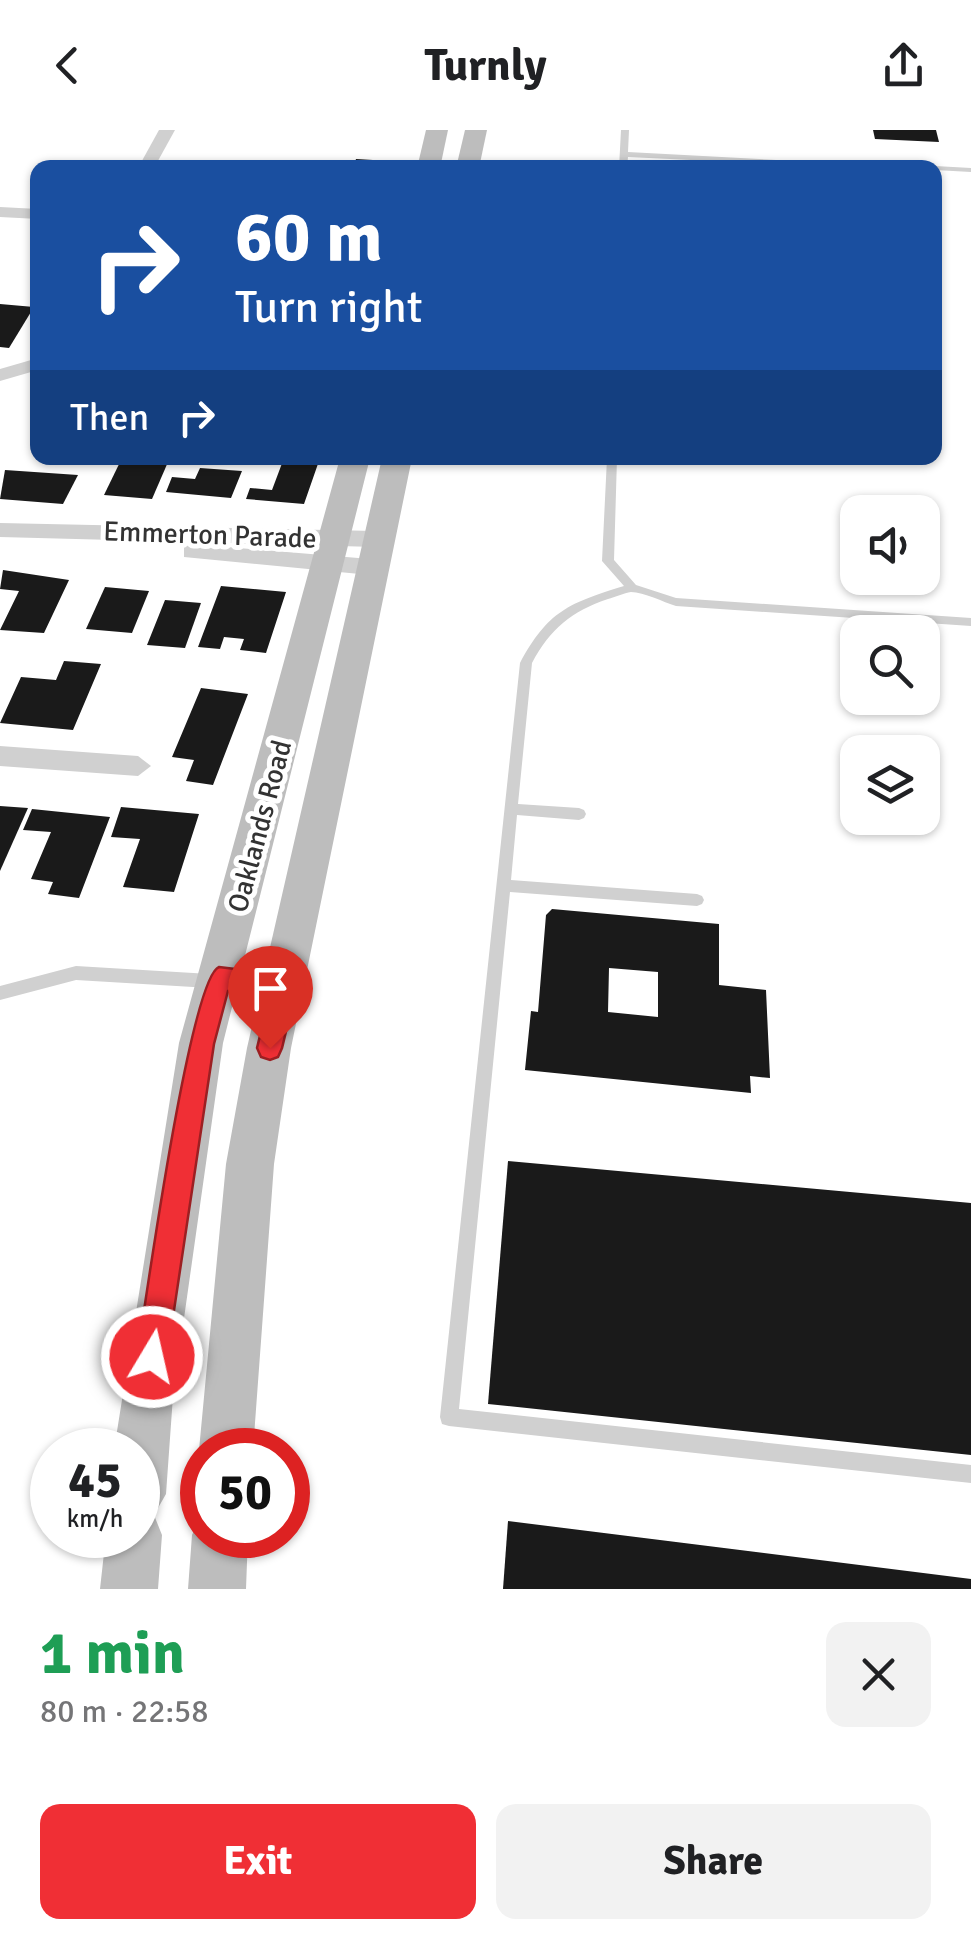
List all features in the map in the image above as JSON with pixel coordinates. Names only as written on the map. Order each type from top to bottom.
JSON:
[{"type":"main road","points":[[430,160],[437,130]]},
{"type":"main road","points":[[469,160],[476,130]]},
{"type":"main road","name":"Oaklands Road","points":[[143,1428],[201,1044],[352,465]]},
{"type":"main road","name":"Oaklands Road","points":[[228,1428],[250,1164],[373,553],[395,465]]},
{"type":"main road","points":[[129,1589],[132,1558]]},
{"type":"main road","points":[[218,1589],[219,1558]]},
{"type":"street","points":[[150,160],[167,130]]},
{"type":"street","points":[[0,212],[30,214]]},
{"type":"street","points":[[0,375],[30,366]]},
{"type":"street","name":"Emmerton Parade","points":[[0,530],[44,534],[58,540],[373,553]]},
{"type":"street","points":[[0,756],[138,766]]},
{"type":"lane","points":[[624,160],[625,130]]},
{"type":"lane","points":[[624,154],[752,160]]},
{"type":"lane","points":[[942,168],[971,170]]},
{"type":"lane","points":[[612,465],[608,560],[632,588],[676,602],[971,622]]},
{"type":"lane","points":[[632,588],[583,603],[540,632],[526,663],[449,1417],[971,1474]]},
{"type":"lane","points":[[511,809],[579,814]]},
{"type":"lane","points":[[503,885],[697,900]]},
{"type":"lane","points":[[0,993],[76,973],[219,978],[285,986]]},
{"type":"building","points":[[873,130],[936,130],[939,142],[875,139]]},
{"type":"building","points":[[0,304],[30,307],[30,314],[9,348],[0,347]]},
{"type":"building","points":[[119,465],[167,465],[152,499],[104,495]]},
{"type":"building","points":[[281,465],[318,465],[304,504],[246,499],[250,488],[272,490]]},
{"type":"building","points":[[200,468],[242,471],[231,498],[166,492],[172,477],[195,479]]},
{"type":"building","points":[[5,470],[78,475],[63,504],[0,499]]},
{"type":"building","points":[[3,570],[69,580],[44,633],[0,630],[19,591],[0,589]]},
{"type":"building","points":[[221,586],[286,592],[266,653],[240,650],[244,639],[224,637],[220,649],[198,647]]},
{"type":"building","points":[[105,587],[149,591],[132,633],[86,629]]},
{"type":"building","points":[[165,600],[201,603],[185,648],[147,645]]},
{"type":"building","points":[[64,661],[101,664],[73,730],[0,723],[21,677],[56,680]]},
{"type":"building","points":[[201,688],[248,694],[213,785],[186,781],[194,760],[172,757]]},
{"type":"building","points":[[0,806],[28,808],[0,871]]},
{"type":"building","points":[[121,807],[199,814],[174,892],[123,887],[140,839],[111,837]]},
{"type":"building","points":[[32,809],[110,817],[79,898],[48,894],[53,882],[31,879],[51,832],[23,830]]},
{"type":"building","points":[[552,909],[719,924],[719,985],[766,990],[770,1078],[750,1076],[751,1093],[525,1070],[531,1011],[538,1012],[546,915]],"holes":[[[609,968],[658,972],[658,1017],[608,1012]]]},
{"type":"building","points":[[508,1161],[971,1203],[971,1455],[488,1404]]},
{"type":"building","points":[[508,1521],[971,1579],[971,1589],[503,1589]]},
{"type":"route","points":[[152,1357],[201,1044],[219,978],[285,986],[270,1048]]}]
